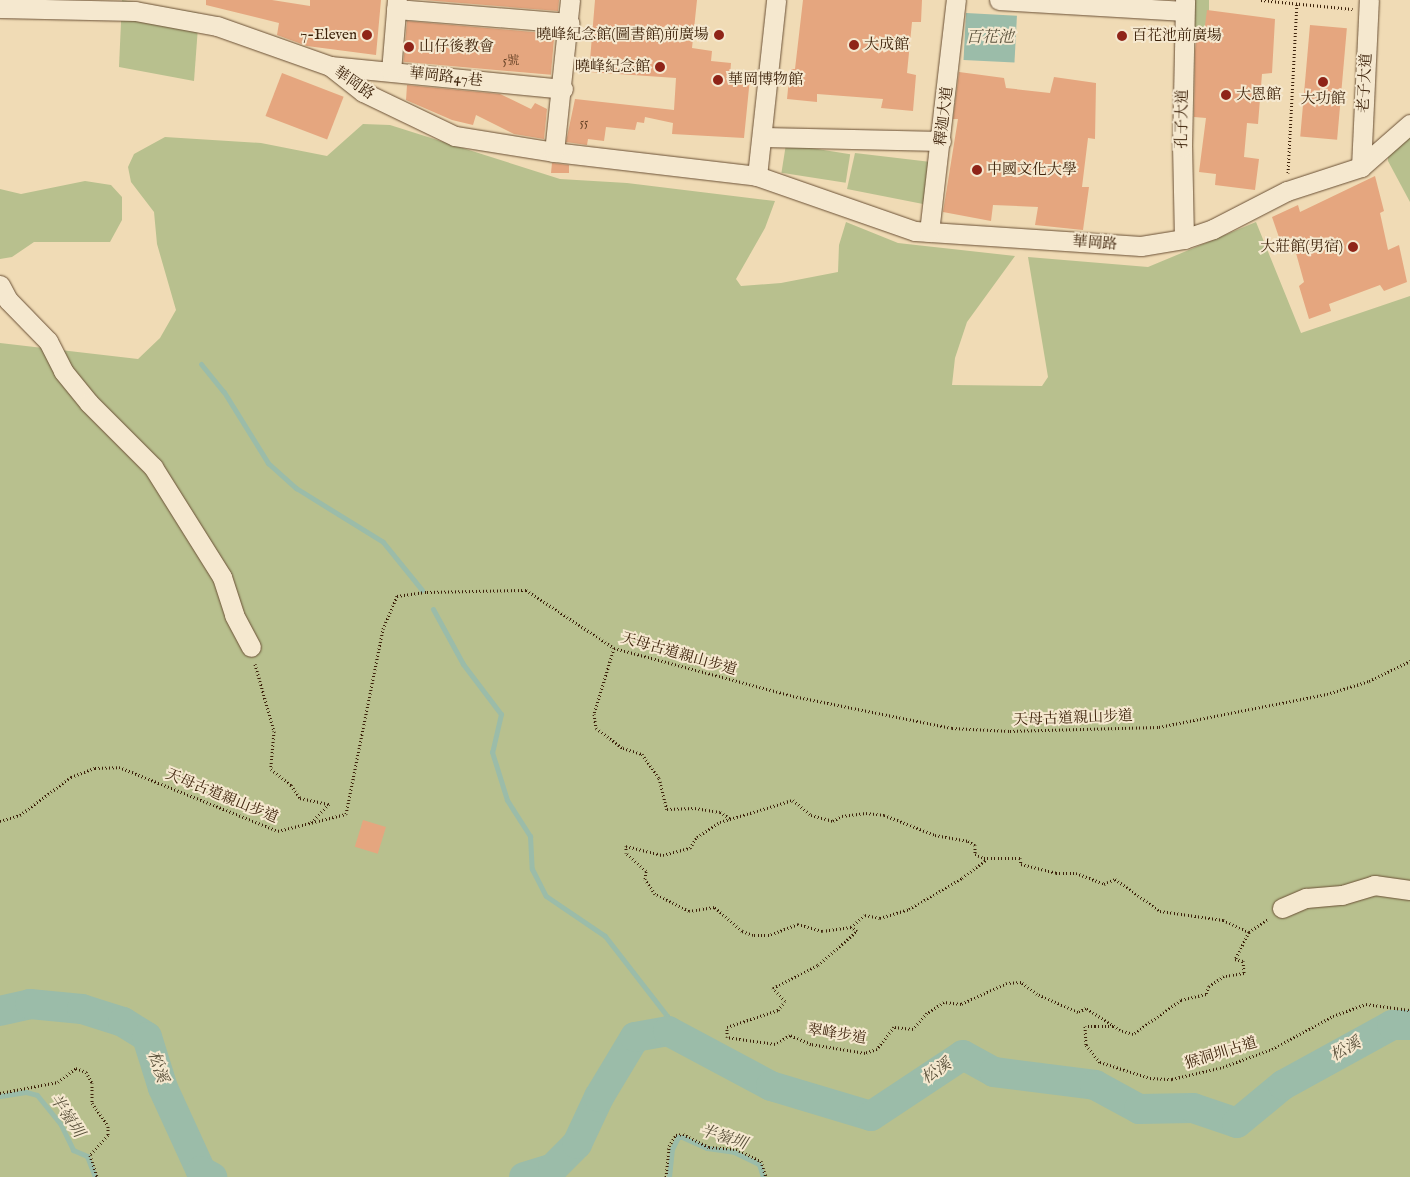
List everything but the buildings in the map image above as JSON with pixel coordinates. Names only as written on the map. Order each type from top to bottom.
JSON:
[{"type":"street","points":[[554,152],[563,90],[570,0]]},
{"type":"street","points":[[757,176],[764,137],[776,0]]},
{"type":"street","name":"釋迦大道","points":[[929,232],[956,0]]},
{"type":"street","points":[[999,0],[1185,5]]},
{"type":"street","points":[[391,71],[396,4],[569,23]]},
{"type":"street","name":"孔子大道","points":[[1184,239],[1185,5]]},
{"type":"street","name":"老子大道","points":[[1361,166],[1369,5]]},
{"type":"street","name":"華岡路","points":[[0,8],[135,11],[217,26],[330,66],[363,92],[455,136],[554,152],[757,176],[915,231],[1141,246],[1184,239],[1213,229],[1287,191],[1361,166],[1410,124]]},
{"type":"street","name":"華岡路47巷","points":[[330,66],[563,90]]},
{"type":"street","points":[[764,137],[941,141]]},
{"type":"street","points":[[0,286],[8,300],[48,342],[63,371],[88,403],[153,467],[222,577],[234,615],[250,647]]},
{"type":"street","points":[[1282,908],[1306,898],[1342,895],[1374,886],[1410,890]]},
{"type":"path","points":[[1261,0],[1298,4],[1369,5]]},
{"type":"path","points":[[1287,191],[1298,4]]},
{"type":"path","name":"天母古道親山步道","points":[[0,821],[20,815],[70,777],[94,768],[119,767],[278,832],[346,814],[383,629],[397,596],[427,592],[526,590],[614,648],[684,669],[712,673],[742,684],[872,713],[952,728],[1010,731],[1159,726],[1327,694],[1369,680],[1410,661]]},
{"type":"path","points":[[250,647],[274,731],[271,769],[291,785],[300,798],[329,804],[310,824]]},
{"type":"path","points":[[614,648],[594,714],[596,728],[623,748],[642,754],[659,778],[667,809],[695,808],[720,812],[731,820]]},
{"type":"path","points":[[987,858],[956,883],[909,909],[880,918],[865,915],[851,926],[822,931],[798,924],[768,934],[753,935],[742,931],[714,907],[689,912],[655,894],[645,879],[646,871],[626,853],[626,846],[663,855],[690,848],[697,837],[720,822],[793,800],[810,815],[833,821],[842,816],[866,813],[884,815],[936,835],[968,841],[975,846],[975,854],[987,858],[1002,856],[1020,858],[1021,864],[1056,872],[1076,873],[1104,884],[1115,879],[1160,911],[1223,920],[1249,932],[1282,908]]},
{"type":"path","name":"翠峰步道","points":[[851,926],[857,931],[818,965],[773,988],[785,1002],[778,1010],[727,1027],[727,1036],[775,1044],[790,1035],[811,1044],[865,1053],[877,1049],[894,1027],[913,1029],[927,1014],[944,1002],[961,1004],[1007,983],[1020,982],[1037,994],[1078,1012],[1086,1008],[1113,1026],[1133,1034],[1181,1000],[1206,994],[1209,986],[1224,976],[1244,973],[1243,961],[1236,959],[1249,932]]},
{"type":"path","name":"猴洞圳古道","points":[[1113,1026],[1085,1026],[1086,1045],[1100,1062],[1150,1078],[1172,1079],[1223,1067],[1272,1049],[1333,1016],[1366,1004],[1410,1010]]},
{"type":"path","points":[[0,1093],[58,1082],[76,1068],[86,1072],[92,1083],[92,1103],[108,1126],[108,1135],[90,1155],[97,1177]]},
{"type":"path","points":[[666,1177],[669,1146],[676,1135],[683,1134],[709,1147],[736,1150],[760,1161],[766,1177]]},
{"type":"shaded area","points":[[122,0],[199,13],[194,81],[119,67]]},
{"type":"shaded area","points":[[1193,0],[1209,0],[1209,33],[1193,33]]},
{"type":"shaded area","points":[[363,124],[390,125],[560,179],[627,183],[775,201],[765,228],[736,279],[741,286],[781,283],[838,272],[839,245],[846,222],[898,243],[1015,256],[967,322],[955,358],[952,385],[1042,386],[1048,377],[1028,257],[1148,267],[1256,222],[1301,333],[1410,296],[1410,1177],[0,1177],[0,343],[138,359],[160,338],[176,310],[157,244],[154,212],[131,182],[128,167],[134,154],[165,137],[261,143],[327,156]]},
{"type":"shaded area","points":[[1410,133],[1410,202],[1388,161],[1388,150]]},
{"type":"shaded area","points":[[786,144],[850,154],[846,183],[781,173]]},
{"type":"shaded area","points":[[855,153],[931,162],[923,204],[847,189]]},
{"type":"shaded area","points":[[85,181],[111,185],[122,197],[122,220],[110,242],[34,242],[12,257],[0,259],[0,189],[21,194]]},
{"type":"water","name":"百花池","points":[[966,13],[1017,16],[1014,63],[964,60]]},
{"type":"waterway","points":[[201,364],[224,392],[268,463],[296,488],[383,542],[422,590]]},
{"type":"waterway","points":[[433,609],[463,664],[501,714],[492,752],[507,800],[530,836],[532,869],[546,896],[605,936],[667,1016],[668,1031]]},
{"type":"waterway","name":"松溪","points":[[0,1011],[30,1004],[82,1009],[123,1022],[147,1037],[163,1088],[201,1171],[212,1177]]},
{"type":"waterway","name":"松溪","points":[[524,1177],[553,1168],[577,1144],[599,1097],[635,1037],[668,1031],[771,1086],[871,1116],[963,1055],[994,1072],[1095,1085],[1139,1109],[1193,1108],[1237,1123],[1283,1085],[1392,1025],[1410,1025]]},
{"type":"waterway","name":"半嶺圳","points":[[0,1096],[26,1092],[37,1095],[61,1125],[73,1150],[87,1156],[95,1177]]},
{"type":"waterway","name":"半嶺圳","points":[[669,1177],[672,1149],[678,1137],[707,1148],[734,1152],[759,1164],[763,1177]]},
{"type":"place","name":"7-Eleven","points":[[367,35]]},
{"type":"place","name":"曉峰紀念館(圖書館)前廣場","points":[[719,35]]},
{"type":"place","name":"百花池前廣場","points":[[1122,36]]},
{"type":"place","name":"大成館","points":[[854,45]]},
{"type":"place","name":"山仔後教會","points":[[409,47]]},
{"type":"place","name":"曉峰紀念館","points":[[660,67]]},
{"type":"place","name":"華岡博物館","points":[[718,80]]},
{"type":"place","name":"大功館","points":[[1323,82]]},
{"type":"place","name":"大恩館","points":[[1226,95]]},
{"type":"place","name":"中國文化大學","points":[[977,170]]},
{"type":"place","name":"大莊館(男宿)","points":[[1353,247]]}]
